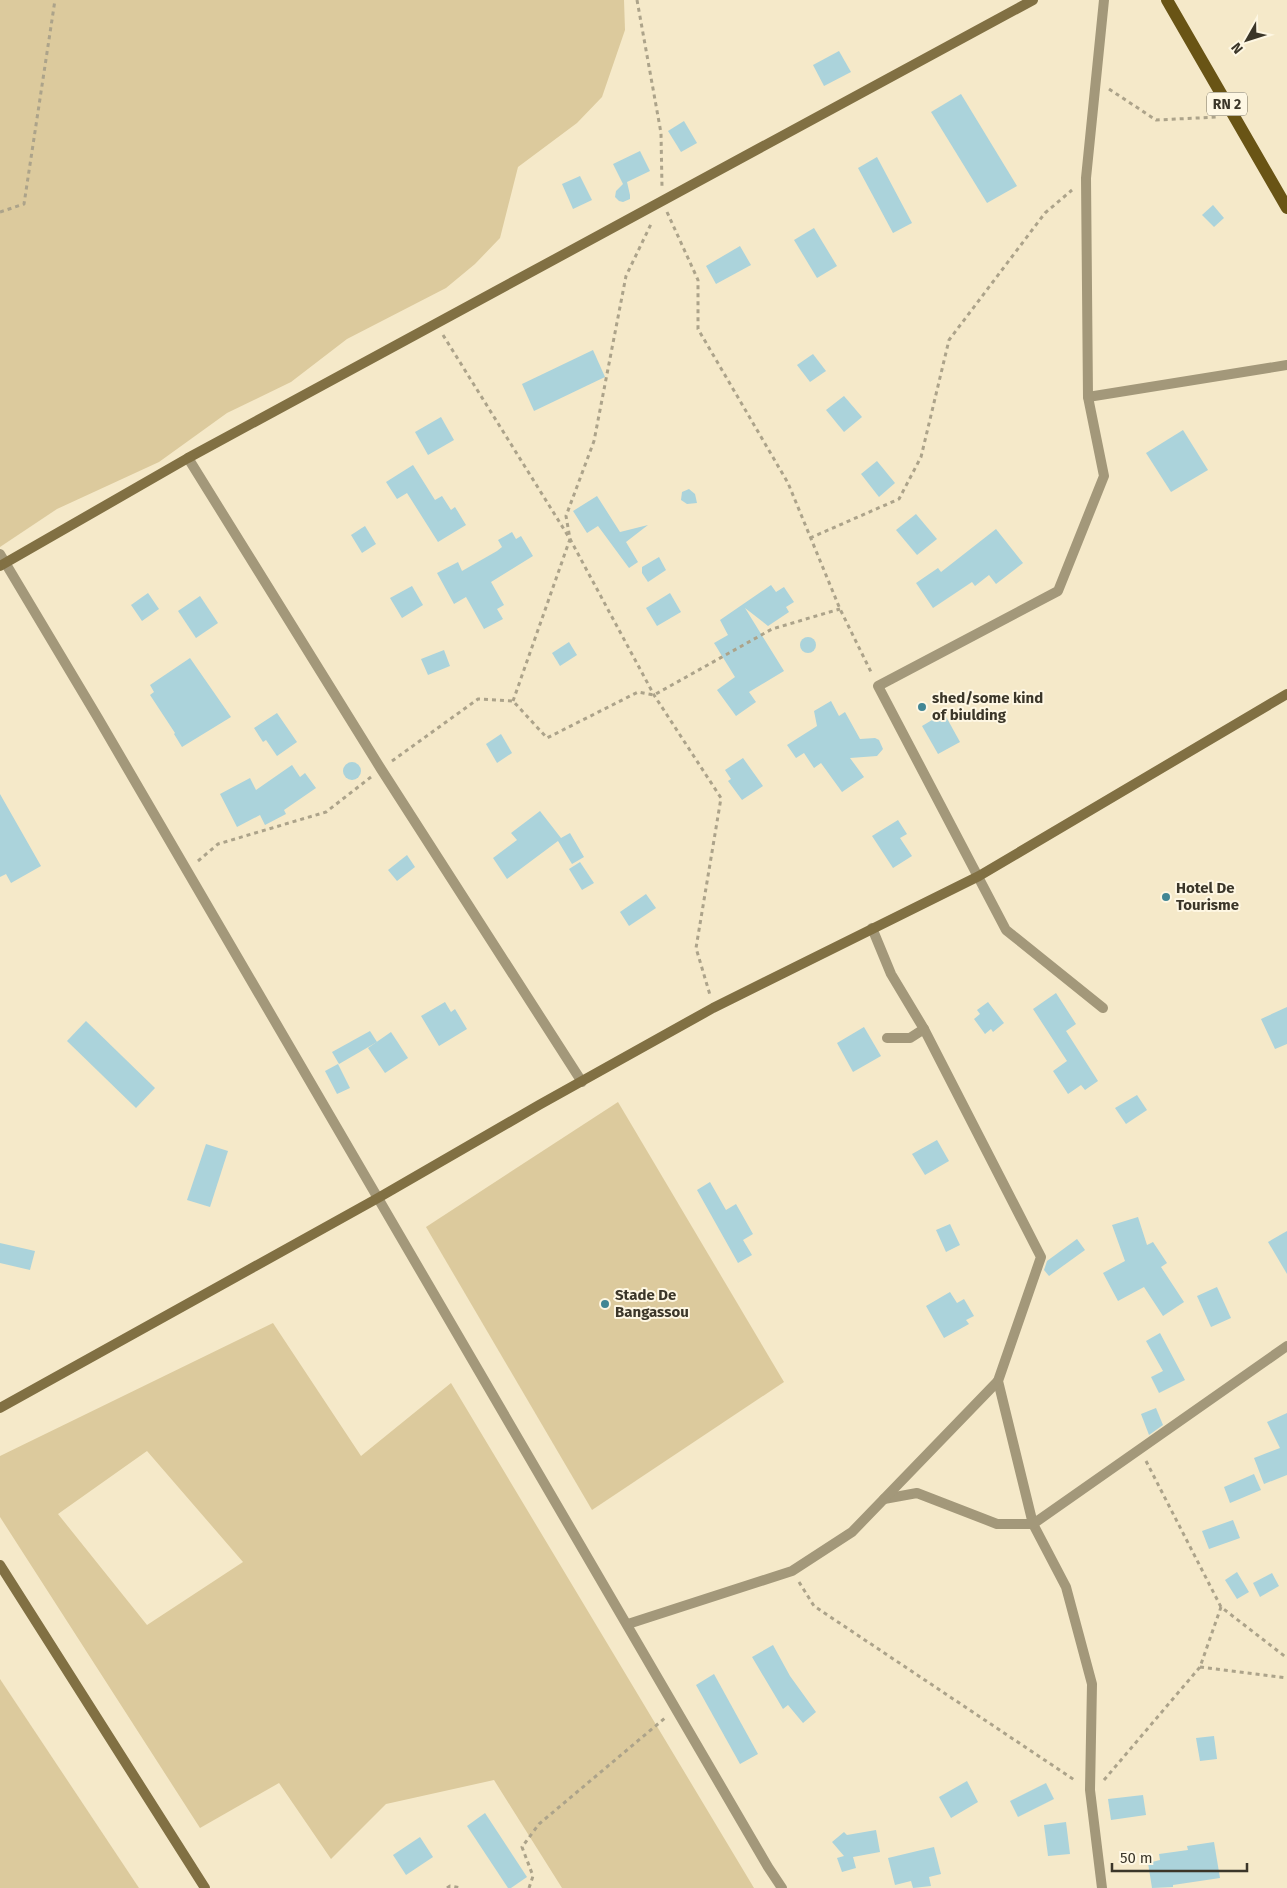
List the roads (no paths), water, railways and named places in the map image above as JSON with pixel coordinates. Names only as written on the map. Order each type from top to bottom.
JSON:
[{"type":"main road","name":"RN 2","points":[[1167,0],[1287,208]]},
{"type":"street","points":[[782,1888],[186,871],[2,561],[436,323],[1033,0]]},
{"type":"street","points":[[1011,934],[1103,1008],[1006,930],[878,686],[1058,591],[1104,476],[1088,397],[1086,178],[1104,0]]},
{"type":"street","points":[[1088,397],[1287,365]]},
{"type":"street","points":[[188,458],[381,770],[582,1082]]},
{"type":"street","points":[[0,1408],[378,1198],[538,1105],[713,1008],[979,876],[1287,694]]},
{"type":"street","points":[[628,1624],[792,1571],[852,1532],[998,1381],[1041,1257],[924,1029],[890,974],[872,928]]},
{"type":"street","points":[[887,1038],[910,1038],[924,1029]]},
{"type":"street","points":[[884,1499],[917,1493],[997,1524],[1032,1524],[1287,1346]]},
{"type":"street","points":[[998,1381],[1032,1524],[1066,1587],[1092,1684],[1090,1790],[1102,1888]]},
{"type":"street","points":[[0,1565],[205,1888]]},
{"type":"street","points":[[768,1867],[777,1888]]},
{"type":"place","name":"shed/some kind of biulding","points":[[922,707]]},
{"type":"place","name":"Hotel De Tourisme","points":[[1166,897]]},
{"type":"place","name":"Stade De Bangassou","points":[[605,1304]]}]
